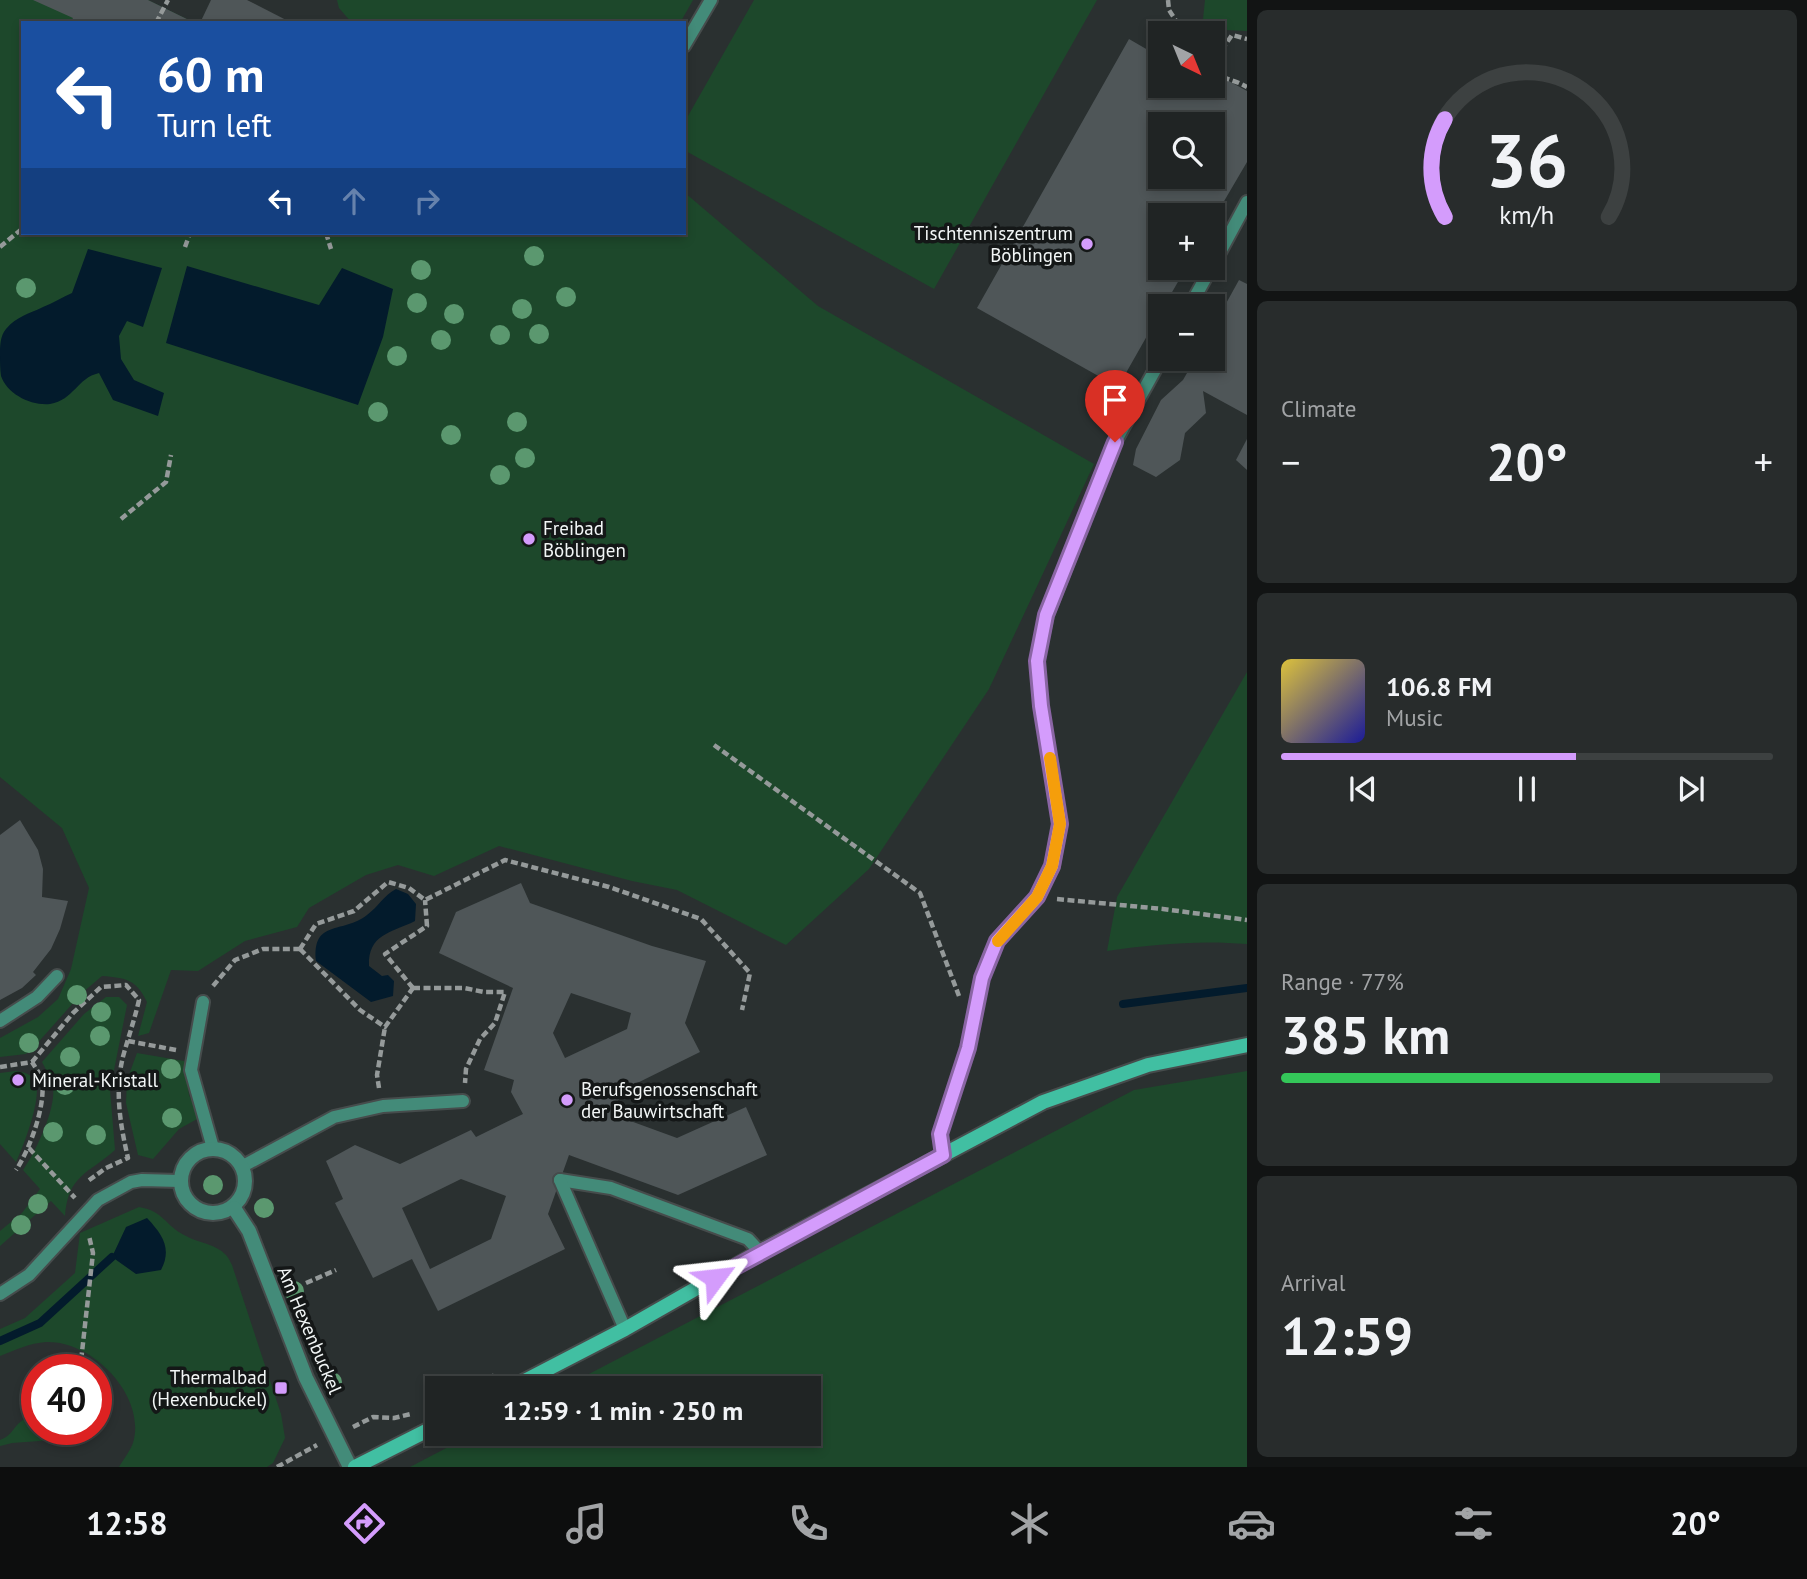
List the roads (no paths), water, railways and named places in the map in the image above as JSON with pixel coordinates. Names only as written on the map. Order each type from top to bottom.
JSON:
[{"type":"street","points":[[533,1376],[1043,1102],[1148,1065],[1247,1045]]},
{"type":"street","points":[[213,1148],[224,1150],[234,1155],[243,1166],[245,1189],[234,1208],[219,1213],[205,1213],[193,1207],[183,1194],[180,1181],[182,1170],[190,1158],[201,1151],[213,1148]]},
{"type":"street","name":"Am Hexenbuckel","points":[[234,1208],[248,1231],[306,1378],[349,1467]]},
{"type":"street","points":[[355,1467],[425,1432]]},
{"type":"lane","points":[[686,43],[711,0]]},
{"type":"lane","points":[[1225,242],[1247,202]]},
{"type":"lane","points":[[943,1155],[940,1134],[968,1048],[982,978],[997,941],[1037,897],[1052,866],[1060,824],[1041,706],[1037,661],[1046,615],[1115,442],[1154,371]]},
{"type":"lane","points":[[0,1021],[37,997],[57,976]]},
{"type":"lane","points":[[203,1002],[191,1070],[213,1148]]},
{"type":"lane","points":[[243,1166],[334,1117],[383,1106],[463,1101]]},
{"type":"lane","points":[[625,1329],[560,1180],[611,1188],[748,1240],[760,1252]]},
{"type":"lane","points":[[0,1294],[29,1275],[97,1200],[131,1182],[180,1181]]},
{"type":"water","points":[[88,249],[162,268],[143,327],[127,321],[119,336],[121,359],[134,380],[164,393],[158,416],[113,400],[99,373],[85,379],[65,398],[50,404],[21,398],[9,388],[1,376],[0,345],[4,332],[19,318],[72,293]]},
{"type":"water","points":[[187,266],[319,305],[342,268],[393,289],[383,337],[358,405],[166,343]]},
{"type":"water","points":[[396,889],[408,894],[416,904],[415,921],[383,936],[372,947],[369,966],[394,981],[393,996],[371,1002],[316,961],[316,948],[324,933],[358,921]]},
{"type":"water","points":[[147,1218],[161,1236],[166,1255],[161,1270],[136,1274],[112,1257],[126,1227]]},
{"type":"waterway","points":[[1123,1004],[1247,988]]},
{"type":"waterway","points":[[0,1341],[40,1323],[112,1257]]},
{"type":"place","name":"Tischtenniszentrum Böblingen","points":[[1087,244]]},
{"type":"place","name":"Freibad Böblingen","points":[[529,539]]},
{"type":"place","name":"Mineral-Kristall","points":[[18,1080]]},
{"type":"place","name":"Berufsgenossenschaft der Bauwirtschaft","points":[[567,1100]]},
{"type":"place","name":"Thermalbad (Hexenbuckel)","points":[[281,1388]]}]
